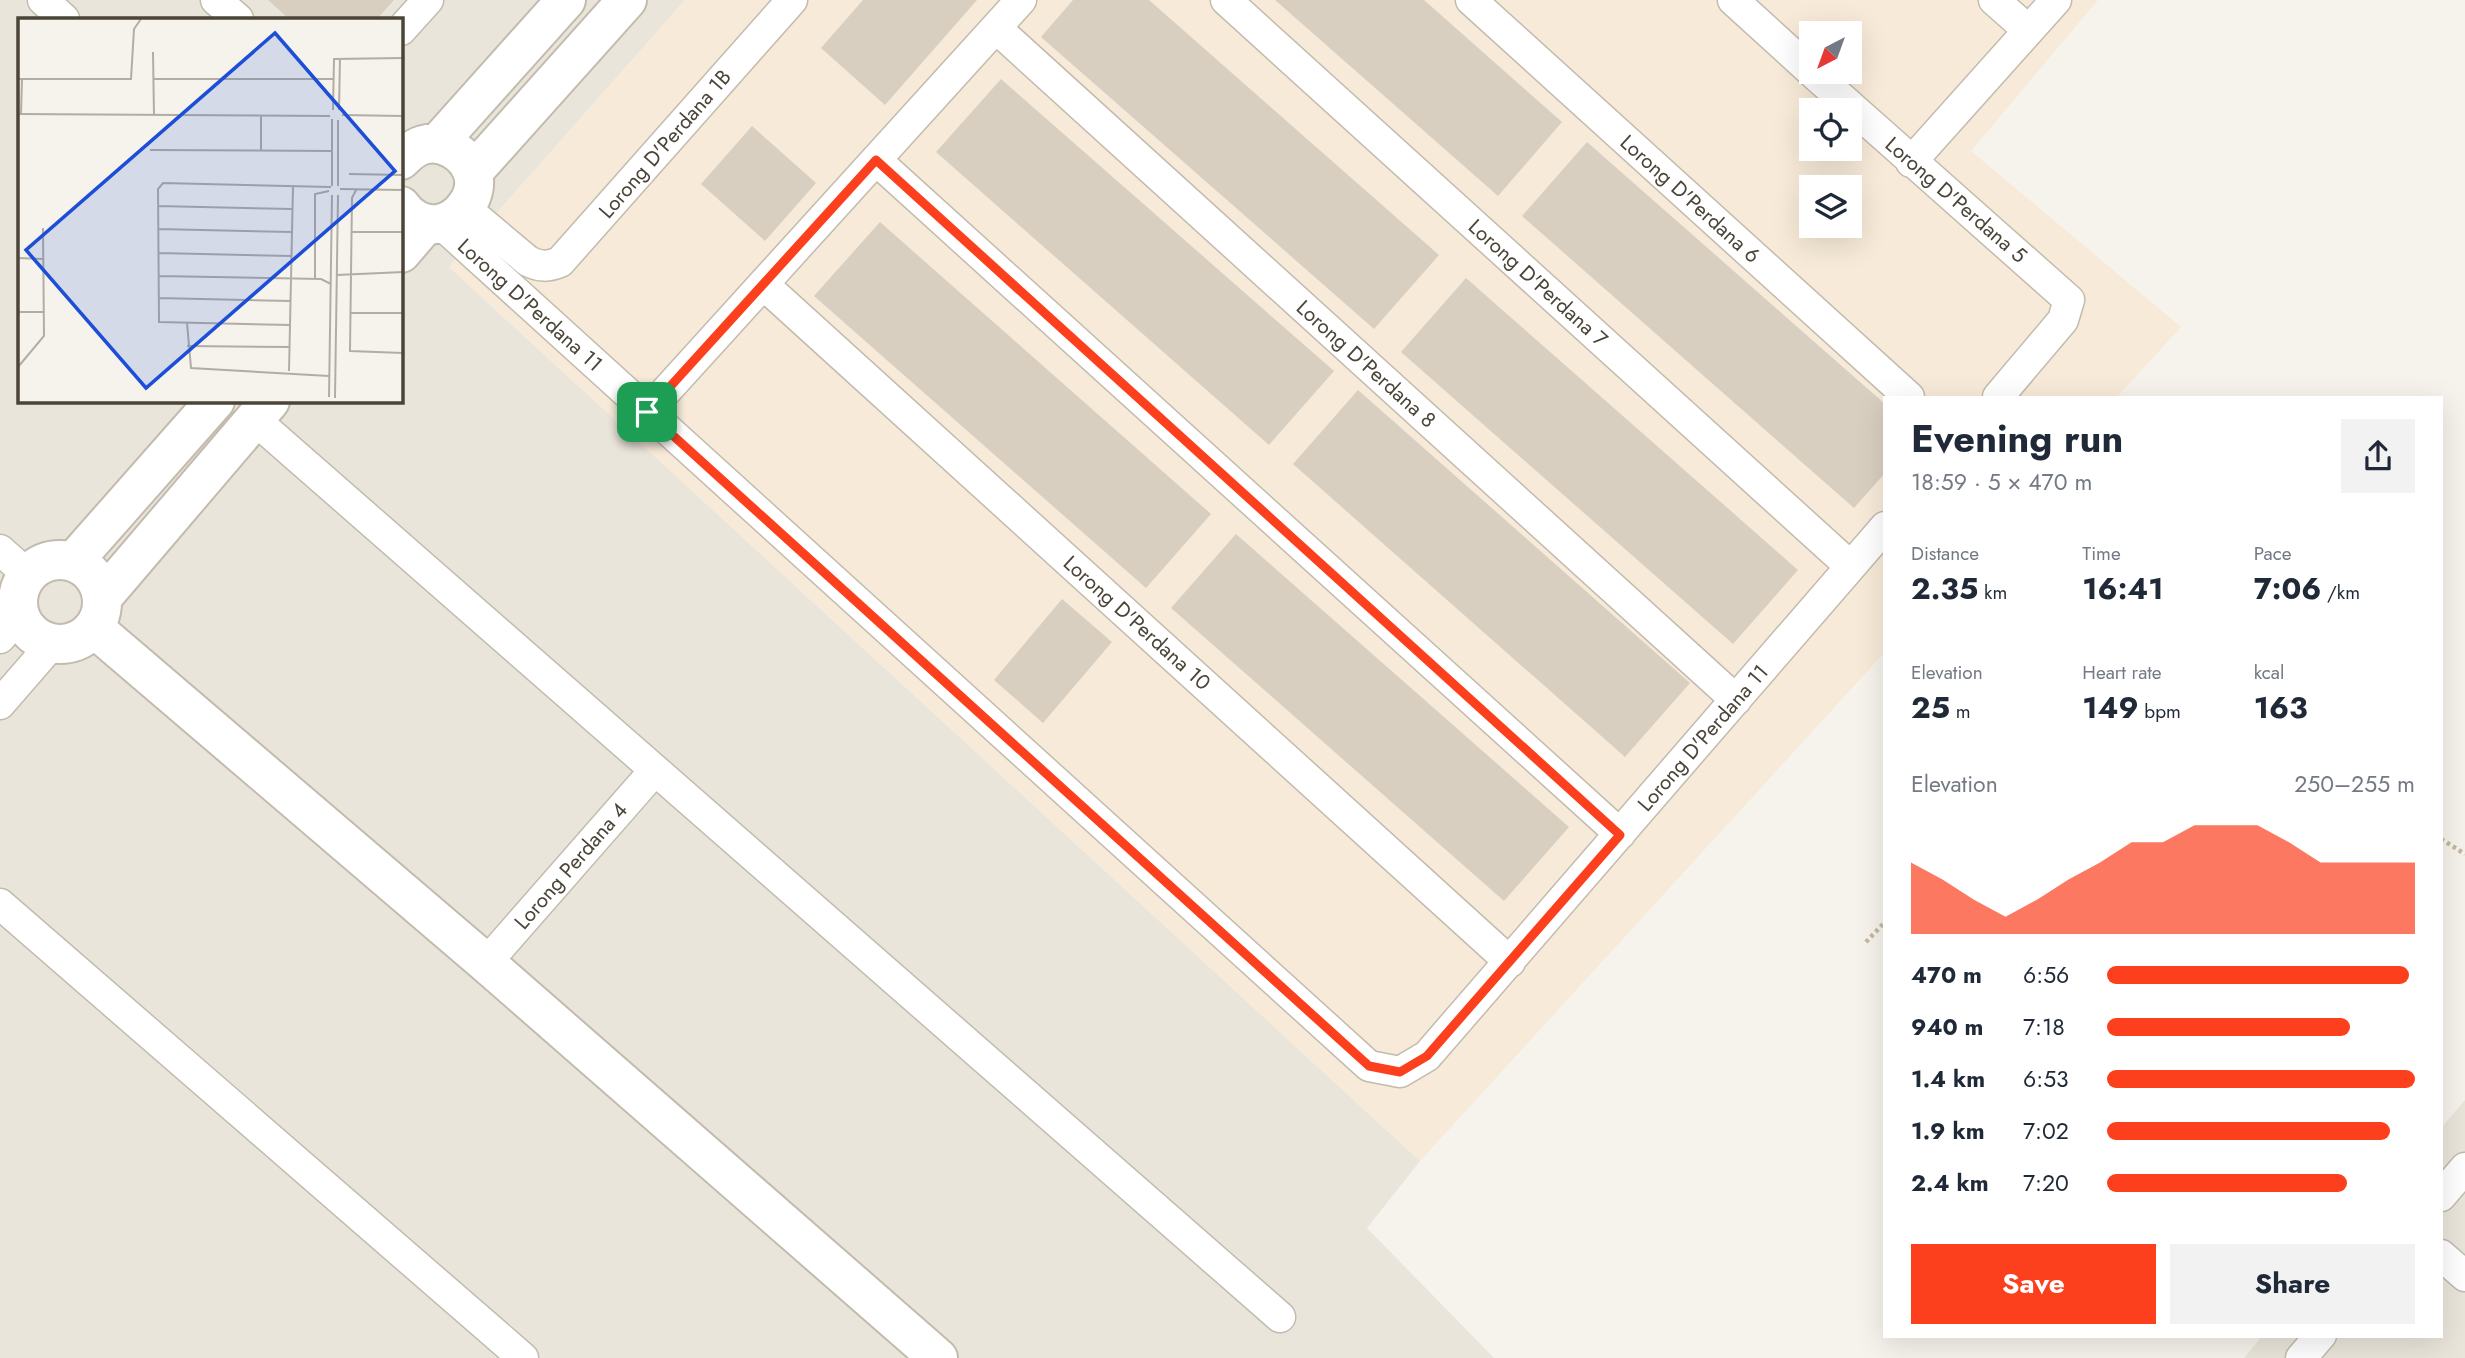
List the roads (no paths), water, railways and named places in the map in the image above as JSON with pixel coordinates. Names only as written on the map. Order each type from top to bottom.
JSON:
[{"type":"street","points":[[43,0],[63,18]]},
{"type":"street","points":[[216,0],[237,18]]},
{"type":"street","points":[[402,29],[428,0]]},
{"type":"street","points":[[438,143],[566,0]]},
{"type":"street","points":[[473,172],[627,0]]},
{"type":"street","name":"Lorong D'Perdana 1B","points":[[433,216],[538,266],[550,266],[560,262],[792,0]]},
{"type":"street","points":[[647,412],[1021,0]]},
{"type":"street","name":"Lorong D'Perdana 7","points":[[1226,0],[1850,566]]},
{"type":"street","name":"Lorong D'Perdana 6","points":[[1471,0],[1908,396]]},
{"type":"street","name":"Lorong D'Perdana 5","points":[[1733,0],[1799,59]]},
{"type":"street","points":[[1994,0],[2028,30]]},
{"type":"street","points":[[1911,162],[2056,0]]},
{"type":"street","name":"Lorong D'Perdana 8","points":[[996,28],[1737,700]]},
{"type":"street","name":"Lorong D'Perdana 5","points":[[1826,84],[2069,300],[2063,320],[1999,396]]},
{"type":"street","points":[[402,159],[421,145],[438,143],[459,153],[473,172],[473,191],[433,216],[402,252]]},
{"type":"street","points":[[876,160],[1620,835]]},
{"type":"street","name":"Lorong D'Perdana 11","points":[[433,216],[1369,1066],[1400,1072],[1427,1056],[1883,529]]},
{"type":"street","name":"Lorong D'Perdana 10","points":[[763,284],[1510,962]]},
{"type":"street","points":[[73,562],[214,402]]},
{"type":"street","points":[[938,1358],[486,963],[98,613],[97,582],[87,570],[73,562],[57,559],[41,563],[14,562],[20,586],[10,627],[27,629],[38,638],[52,643],[82,638],[98,613],[262,410],[655,770],[1280,1317]]},
{"type":"street","points":[[0,704],[52,643]]},
{"type":"street","name":"Lorong Perdana 4","points":[[486,963],[655,770]]},
{"type":"street","points":[[0,904],[523,1358]]},
{"type":"street","points":[[2443,1194],[2465,1168]]},
{"type":"street","points":[[2443,1257],[2465,1276]]},
{"type":"street","points":[[2301,1358],[2318,1338]]}]
